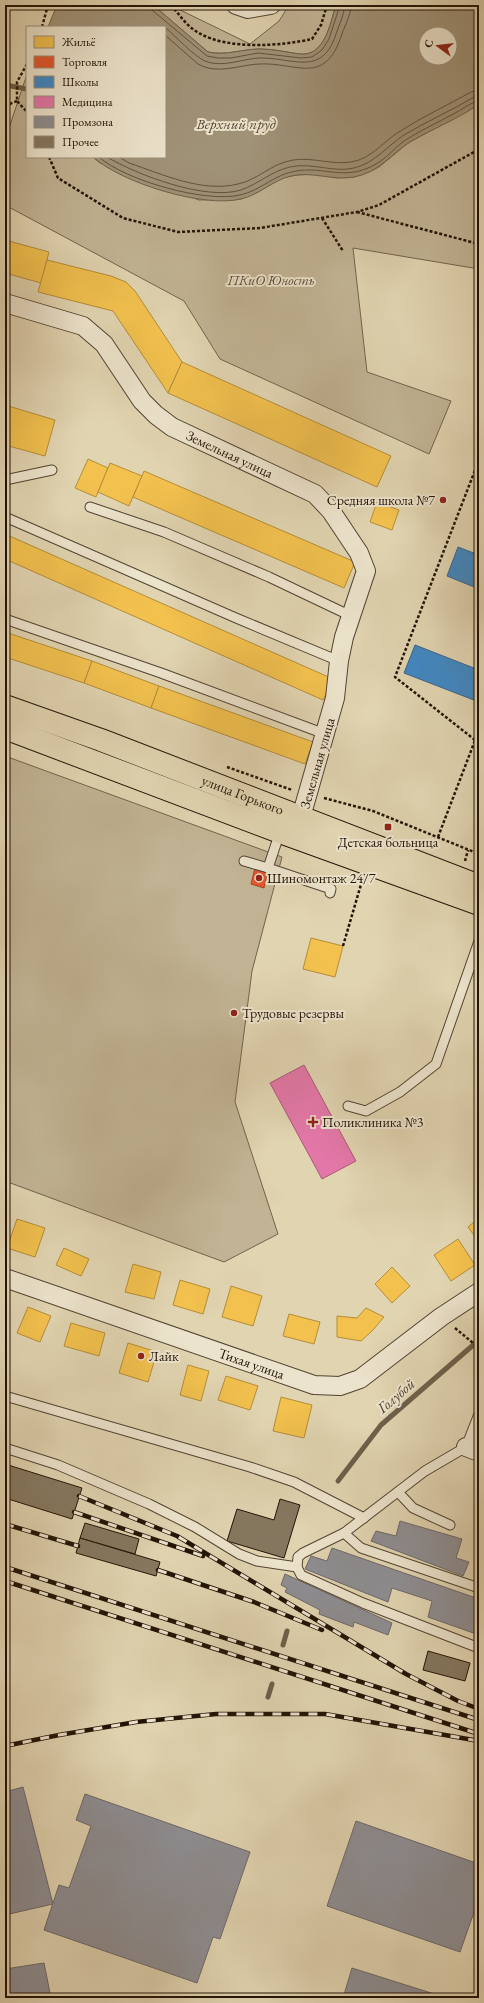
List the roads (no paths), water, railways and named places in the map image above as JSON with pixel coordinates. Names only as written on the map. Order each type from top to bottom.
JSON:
[{"type":"main road","name":"улица Горького","points":[[5,706],[101,740],[479,886]]},
{"type":"main road","name":"улица Горького","points":[[5,728],[280,832],[479,904]]},
{"type":"street","points":[[236,5],[248,8],[271,5]]},
{"type":"street","name":"Земельная улица","points":[[5,303],[83,326],[104,344],[142,401],[156,416],[172,427],[315,494],[321,500],[359,553],[366,571],[351,616],[339,661],[335,698],[300,817]]},
{"type":"street","name":"Тихая улица","points":[[5,1278],[314,1385],[340,1386],[360,1379],[442,1317],[479,1292]]},
{"type":"lane","points":[[5,480],[52,470]]},
{"type":"lane","points":[[90,508],[164,532],[268,577],[351,616]]},
{"type":"lane","points":[[5,517],[236,618],[339,661]]},
{"type":"lane","points":[[5,619],[161,673],[325,734]]},
{"type":"lane","points":[[268,868],[280,832]]},
{"type":"lane","points":[[244,861],[331,889],[330,893]]},
{"type":"lane","points":[[348,1106],[366,1111],[400,1092],[436,1064],[479,941]]},
{"type":"lane","points":[[5,1396],[250,1467],[294,1482],[364,1518]]},
{"type":"lane","points":[[479,1414],[473,1450],[425,1471],[344,1533],[303,1553],[298,1557],[297,1567],[301,1575],[363,1603],[479,1648]]},
{"type":"lane","points":[[5,1448],[58,1465],[149,1504],[195,1527],[239,1554],[257,1561],[297,1567]]},
{"type":"lane","points":[[398,1492],[413,1508],[450,1525]]},
{"type":"lane","points":[[344,1533],[362,1548],[479,1588]]},
{"type":"water","name":"Верхний пруд","points":[[57,5],[153,5],[208,52],[228,53],[260,49],[308,54],[321,45],[325,38],[329,30],[336,5],[479,5],[479,104],[410,142],[370,172],[363,175],[346,178],[307,175],[291,176],[284,178],[248,197],[225,201],[185,197],[123,176],[106,167],[94,158],[166,158],[166,26],[48,26]]},
{"type":"waterway","points":[[5,85],[26,89]]},
{"type":"waterway","name":"Голубой","points":[[338,1481],[381,1425],[479,1340]]},
{"type":"waterway","name":"Голубой","points":[[283,1645],[287,1631]]},
{"type":"waterway","name":"Голубой","points":[[268,1697],[272,1684]]},
{"type":"railway","points":[[79,1496],[177,1536],[406,1674],[458,1701],[479,1709]]},
{"type":"railway","points":[[74,1512],[203,1556]]},
{"type":"railway","points":[[5,1524],[78,1546]]},
{"type":"railway","points":[[5,1567],[479,1720]]},
{"type":"railway","points":[[158,1570],[254,1602],[322,1630]]},
{"type":"railway","points":[[5,1581],[479,1734]]},
{"type":"railway","points":[[5,1746],[136,1722],[216,1714],[325,1714],[479,1741]]},
{"type":"place","name":"Средняя школа №7","points":[[443,500]]},
{"type":"place","name":"Детская больница","points":[[388,827]]},
{"type":"place","name":"Шиномонтаж 24/7","points":[[259,878]]},
{"type":"place","name":"Трудовые резервы","points":[[234,1013]]},
{"type":"place","name":"Поликлиника №3","points":[[313,1122]]},
{"type":"place","name":"Лайк","points":[[141,1356]]},
{"type":"park label","name":"ПКиО Юность","points":[[271,280]]}]
